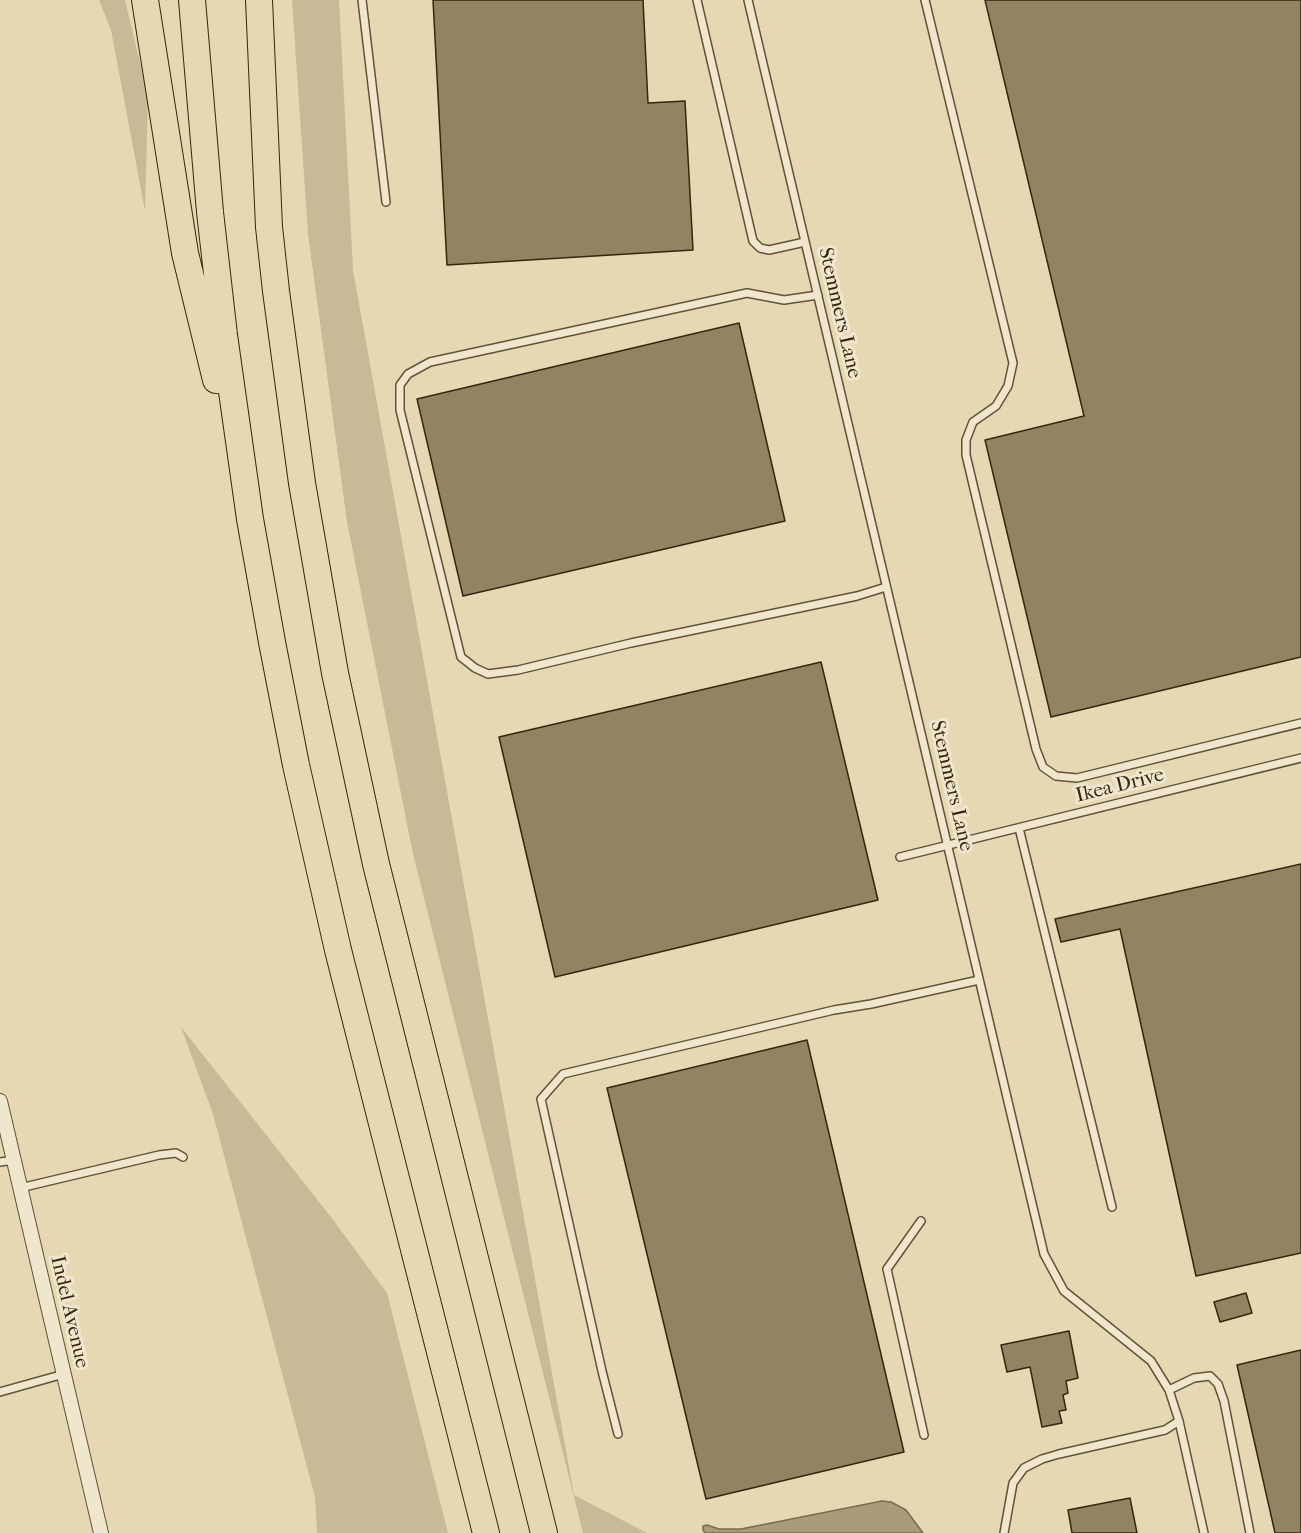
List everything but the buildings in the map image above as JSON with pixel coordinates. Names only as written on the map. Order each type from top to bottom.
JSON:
[{"type":"highway","points":[[145,0],[185,253],[250,519]]},
{"type":"highway","points":[[192,0],[217,273],[250,519],[284,704],[323,888],[486,1533]]},
{"type":"highway","points":[[259,0],[269,227],[293,419],[329,642],[379,875],[544,1533]]},
{"type":"street","name":"Indel Avenue","points":[[0,1101],[7,1161],[20,1188],[101,1533]]},
{"type":"lane","points":[[362,0],[386,202]]},
{"type":"lane","points":[[697,0],[753,241],[760,248],[769,250],[805,242]]},
{"type":"lane","name":"Stemmers Lane","points":[[748,0],[1044,1254],[1064,1291],[1151,1361],[1169,1390],[1179,1421],[1204,1533]]},
{"type":"lane","points":[[925,0],[1013,363],[1008,387],[996,406],[973,422],[966,440],[966,455],[1036,749],[1043,767],[1056,776],[1077,778],[1301,723]]},
{"type":"lane","points":[[818,295],[784,300],[747,293],[430,362],[408,374],[400,385],[400,410],[461,657],[475,668],[488,674],[518,670],[631,643],[857,596],[886,587]]},
{"type":"lane","name":"Ikea Drive","points":[[900,857],[1301,758]]},
{"type":"lane","points":[[1019,828],[1112,1208]]},
{"type":"lane","points":[[618,1434],[542,1099],[563,1074],[834,1010],[979,980]]},
{"type":"lane","points":[[20,1188],[159,1155],[176,1153],[183,1157]]},
{"type":"lane","points":[[921,1221],[887,1269],[924,1435]]},
{"type":"lane","points":[[0,1392],[64,1374]]},
{"type":"lane","points":[[1169,1390],[1194,1378],[1210,1376],[1218,1384],[1224,1401],[1250,1533]]},
{"type":"lane","points":[[1004,1533],[1013,1483],[1024,1468],[1059,1454],[1165,1430],[1179,1421]]},
{"type":"shaded area","points":[[99,0],[125,0],[148,96],[145,211],[111,30]]},
{"type":"shaded area","points":[[292,0],[339,0],[353,270],[574,1495],[647,1533],[583,1533],[413,854],[347,522],[308,234]]},
{"type":"shaded area","points":[[181,1027],[331,1217],[387,1293],[448,1533],[317,1533],[315,1497],[213,1114]]},
{"type":"shaded area","points":[[882,1501],[891,1502],[906,1510],[923,1533],[705,1533],[703,1530],[703,1526],[707,1525],[719,1529],[741,1529]]}]
